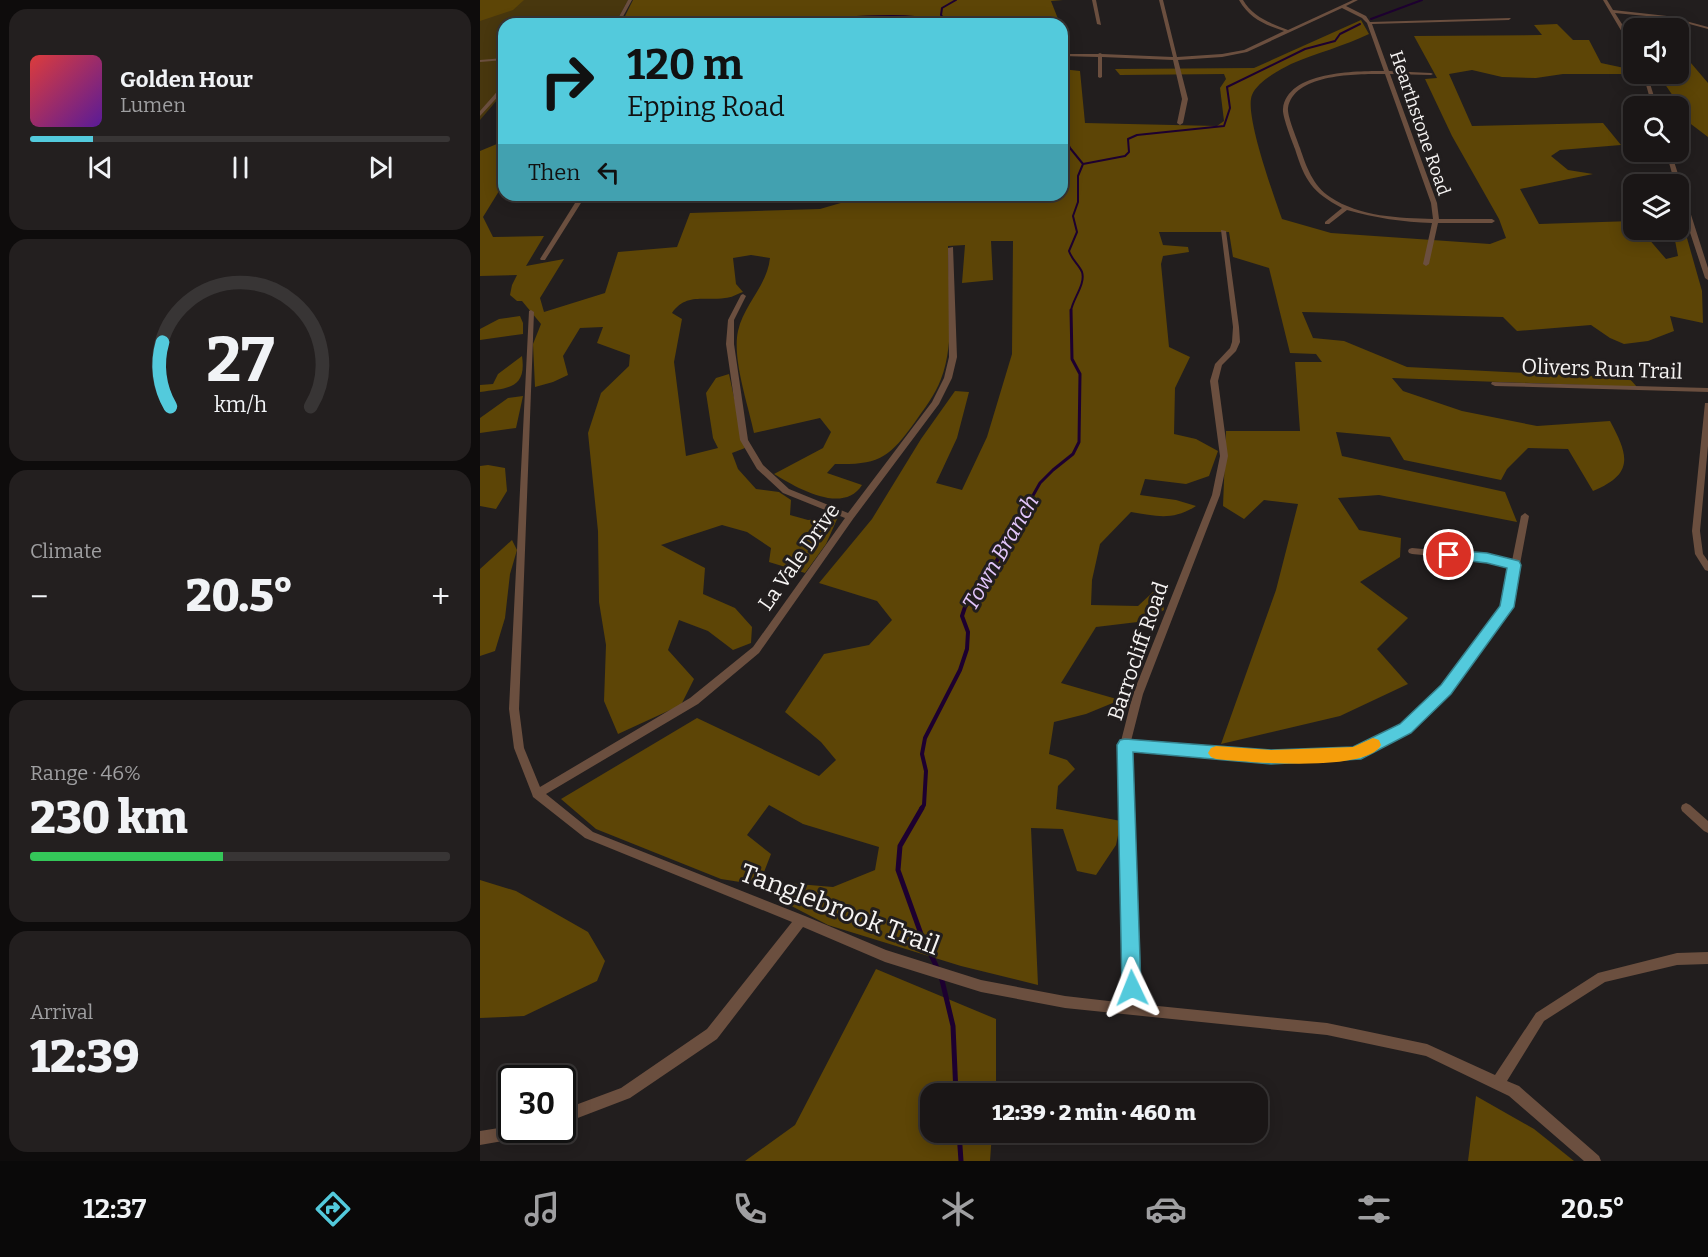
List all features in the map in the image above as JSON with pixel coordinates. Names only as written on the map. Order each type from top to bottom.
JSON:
[{"type":"street","points":[[620,18],[630,0]]},
{"type":"street","points":[[1094,0],[1099,24]]},
{"type":"street","points":[[1161,0],[1185,99],[1180,123]]},
{"type":"street","points":[[1241,0],[1249,13],[1261,21],[1287,31]]},
{"type":"street","points":[[1068,55],[1100,54],[1137,58],[1230,55],[1245,51],[1356,0]]},
{"type":"street","points":[[1605,0],[1623,30]]},
{"type":"street","points":[[1344,7],[1364,17],[1369,23],[1509,19]]},
{"type":"street","points":[[1612,11],[1667,17],[1708,28]]},
{"type":"street","name":"Hearthstone Road","points":[[1369,23],[1434,203],[1436,220],[1426,264]]},
{"type":"street","points":[[1100,54],[1100,77]]},
{"type":"street","points":[[480,61],[498,60]]},
{"type":"street","points":[[1431,74],[1336,75],[1312,80],[1294,89],[1285,99],[1285,110],[1311,182],[1321,194],[1346,208],[1384,218],[1492,221]]},
{"type":"street","points":[[480,114],[498,94]]},
{"type":"street","points":[[543,259],[579,201]]},
{"type":"street","points":[[1327,223],[1346,208]]},
{"type":"street","points":[[1689,219],[1708,278]]},
{"type":"street","name":"Barrocliff Road","points":[[1132,1010],[1125,745],[1138,694],[1216,495],[1224,456],[1214,381],[1219,364],[1233,349],[1236,335],[1222,231]]},
{"type":"street","name":"La Vale Drive","points":[[537,794],[694,701],[756,650],[850,517],[936,402],[948,378],[952,357],[951,248]]},
{"type":"street","points":[[743,296],[731,320],[730,344],[744,440],[760,467],[786,491],[850,517]]},
{"type":"street","points":[[531,312],[514,709],[519,748],[537,794]]},
{"type":"street","name":"Olivers Run Trail","points":[[1495,384],[1708,390]]},
{"type":"street","points":[[1708,405],[1696,531],[1699,554],[1708,568]]},
{"type":"street","points":[[1125,745],[1271,757],[1355,754],[1406,728],[1446,689],[1507,607],[1526,516]]},
{"type":"street","points":[[1412,551],[1487,558],[1515,565]]},
{"type":"street","name":"Tanglebrook Trail","points":[[537,794],[589,835],[885,956],[981,986],[1065,1002],[1328,1029],[1427,1050],[1514,1091],[1594,1161]]},
{"type":"street","points":[[1686,808],[1708,828]]},
{"type":"street","points":[[576,1112],[625,1093],[712,1034],[801,920]]},
{"type":"street","points":[[1498,1083],[1540,1017],[1602,977],[1677,959],[1708,958]]},
{"type":"street","points":[[480,1138],[498,1135]]},
{"type":"shaded area","points":[[480,0],[628,0],[618,18],[498,18],[498,99],[480,120]]},
{"type":"shaded area","points":[[480,0],[524,0],[513,10],[480,21]]},
{"type":"shaded area","points":[[633,0],[1063,0],[1051,1],[1058,18],[624,18]]},
{"type":"shaded area","points":[[1361,20],[1369,34],[1286,67],[1263,81],[1252,95],[1252,119],[1256,137],[1282,219],[1331,233],[1490,244],[1506,238],[1499,219],[1452,136],[1425,79],[1437,78],[1414,36],[1542,35],[1534,25],[1557,24],[1573,40],[1589,40],[1601,63],[1623,68],[1623,74],[1563,74],[1536,78],[1502,77],[1472,70],[1449,74],[1472,126],[1603,123],[1621,145],[1560,150],[1551,156],[1568,170],[1593,174],[1520,189],[1539,224],[1623,221],[1623,240],[1650,240],[1666,259],[1678,256],[1675,240],[1688,240],[1702,291],[1703,323],[1670,316],[1674,331],[1648,341],[1624,344],[1591,325],[1517,331],[1503,317],[1302,312],[1313,338],[1344,341],[1407,367],[1629,378],[1637,387],[1392,378],[1403,391],[1462,411],[1537,426],[1610,421],[1624,454],[1621,471],[1616,478],[1593,491],[1568,449],[1528,448],[1507,469],[1501,480],[1404,460],[1390,437],[1336,432],[1342,456],[1505,492],[1517,522],[1379,495],[1338,498],[1359,530],[1401,538],[1400,557],[1360,582],[1408,618],[1377,649],[1408,684],[1340,716],[1221,744],[1276,590],[1298,504],[1264,500],[1244,519],[1223,506],[1226,431],[1300,431],[1295,362],[1322,362],[1316,354],[1290,353],[1269,268],[1233,257],[1229,232],[1159,232],[1163,245],[1188,247],[1189,252],[1163,256],[1161,264],[1169,347],[1190,357],[1175,388],[1174,434],[1196,439],[1218,451],[1209,476],[1186,484],[1145,479],[1140,495],[1176,500],[1196,506],[1172,516],[1131,512],[1100,544],[1092,580],[1091,605],[1138,606],[1153,592],[1162,594],[1164,610],[1146,621],[1096,627],[1061,683],[1120,700],[1086,714],[1054,722],[1049,754],[1067,760],[1075,769],[1058,786],[1056,809],[1121,821],[1116,845],[1096,875],[1077,871],[1063,829],[1031,828],[1038,985],[961,966],[828,925],[778,899],[786,883],[833,887],[875,870],[879,847],[803,824],[769,805],[747,835],[771,854],[759,885],[721,879],[596,829],[561,799],[697,718],[819,776],[836,760],[821,742],[785,712],[824,654],[869,645],[892,620],[877,601],[819,583],[872,519],[921,439],[955,391],[969,392],[957,438],[936,483],[962,490],[987,437],[1012,354],[1013,241],[991,241],[993,280],[962,283],[965,245],[948,246],[950,331],[946,364],[941,379],[933,396],[915,422],[890,451],[873,461],[835,464],[827,473],[862,485],[854,494],[843,498],[820,496],[807,492],[774,474],[823,448],[831,432],[820,418],[754,433],[739,368],[738,331],[745,312],[765,277],[770,258],[751,255],[733,258],[736,284],[743,292],[727,298],[689,300],[672,313],[682,319],[674,362],[686,456],[718,448],[713,438],[706,393],[716,378],[729,374],[745,448],[732,453],[738,469],[756,489],[779,492],[791,500],[790,515],[808,520],[838,517],[826,544],[805,573],[769,562],[771,548],[747,532],[722,525],[661,545],[705,568],[703,594],[735,608],[752,627],[751,643],[733,650],[708,631],[679,620],[668,650],[694,679],[681,705],[618,734],[604,701],[606,645],[599,602],[598,531],[588,433],[601,393],[629,366],[630,355],[597,343],[603,327],[580,328],[563,356],[568,375],[535,387],[533,344],[541,324],[522,301],[517,301],[510,295],[517,275],[480,276],[480,151],[498,144],[498,193],[483,217],[493,237],[544,236],[526,266],[564,259],[540,298],[544,312],[605,293],[618,252],[677,247],[690,213],[820,209],[848,201],[1068,201],[1068,70],[1080,71],[1085,123],[1217,126],[1224,121],[1220,88],[1226,79],[1224,74],[1120,75],[1115,69],[1254,68]]},
{"type":"shaded area","points":[[1689,61],[1708,83],[1708,137],[1689,123],[1689,96],[1673,96],[1665,84],[1689,84]]},
{"type":"shaded area","points":[[520,316],[523,323],[523,334],[480,340],[480,329],[499,319]]},
{"type":"shaded area","points":[[522,356],[523,367],[518,381],[506,388],[480,392],[480,385],[493,384],[498,374]]},
{"type":"shaded area","points":[[523,396],[516,428],[480,433],[480,418],[508,398]]},
{"type":"shaded area","points":[[480,466],[505,468],[507,491],[496,509],[480,506]]},
{"type":"shaded area","points":[[512,540],[517,550],[510,574],[505,618],[495,651],[480,656],[480,569]]},
{"type":"shaded area","points":[[480,880],[516,891],[588,932],[605,961],[597,981],[524,1016],[480,1018]]},
{"type":"shaded area","points":[[876,969],[996,1019],[996,1083],[920,1083],[920,1143],[991,1143],[990,1161],[745,1161],[795,1125]]},
{"type":"shaded area","points":[[1476,1096],[1534,1129],[1574,1161],[1468,1161]]},
{"type":"waterway","name":"Town Branch","points":[[943,18],[941,15],[942,8],[956,0]]},
{"type":"waterway","points":[[1371,19],[1422,0]]},
{"type":"waterway","points":[[814,18],[901,16],[925,18]]},
{"type":"waterway","points":[[1083,164],[1125,156],[1129,152],[1128,139],[1137,135],[1224,126],[1230,108],[1227,87],[1305,49],[1335,41],[1340,34],[1360,24]]},
{"type":"waterway","name":"Town Branch","points":[[1068,144],[1083,164]]},
{"type":"waterway","name":"Town Branch","points":[[1071,311],[1083,277],[1081,269],[1069,251],[1077,232],[1073,216],[1078,202],[1078,176],[1083,164]]},
{"type":"waterway","name":"Town Branch","points":[[1013,531],[1040,483],[1073,454],[1079,442],[1080,374],[1072,359],[1071,311]]},
{"type":"waterway","name":"Town Branch","points":[[921,809],[924,805],[926,771],[922,754],[925,738],[960,670],[967,649],[968,632],[962,616],[965,607],[995,564],[1014,530]]},
{"type":"waterway","name":"Town Branch","points":[[922,808],[900,846],[898,870],[921,934],[941,976],[953,1026],[956,1083]]},
{"type":"waterway","name":"Town Branch","points":[[960,1143],[961,1161]]},
{"type":"slow traffic","points":[[1216,753],[1271,757],[1355,754],[1373,745]]},
{"type":"route","points":[[1132,988],[1125,745],[1271,757],[1355,754],[1406,728],[1446,689],[1507,607],[1515,565],[1487,558],[1449,555]]}]
